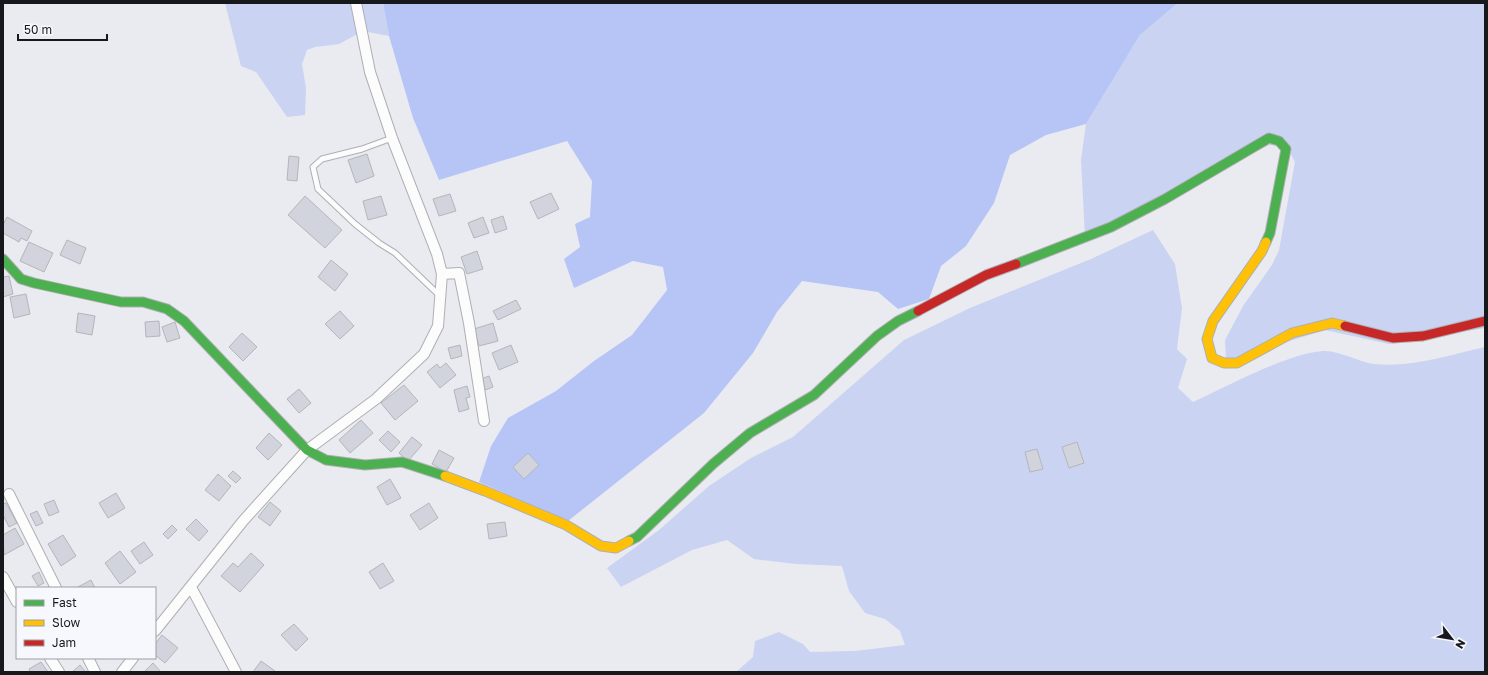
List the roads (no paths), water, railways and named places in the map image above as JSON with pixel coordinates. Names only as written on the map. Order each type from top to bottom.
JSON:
[{"type":"street","points":[[156,630],[244,521],[307,450],[376,399],[424,354],[438,326],[442,274],[437,254],[392,138],[370,72],[356,3]]},
{"type":"street","points":[[3,259],[21,279],[34,283],[121,302],[143,302],[168,309],[184,321],[307,450],[326,460],[365,465],[402,462],[430,470],[566,525],[602,546],[616,548],[637,537],[665,512],[713,464],[750,433],[814,395],[877,336],[898,321],[986,275],[1111,227],[1165,199],[1269,138],[1277,138],[1282,142],[1286,149],[1270,232],[1262,250],[1213,321],[1207,339],[1212,358],[1224,363],[1237,363],[1292,333],[1332,323],[1393,338],[1423,336],[1485,321]]},
{"type":"street","points":[[442,274],[459,273],[469,323],[484,421]]},
{"type":"street","points":[[9,494],[56,587]]},
{"type":"street","points":[[3,577],[16,600]]},
{"type":"street","points":[[191,587],[236,672]]},
{"type":"street","points":[[51,659],[58,672]]},
{"type":"street","points":[[88,659],[95,672]]},
{"type":"street","points":[[122,672],[132,659]]},
{"type":"lane","points":[[392,138],[362,149],[322,159],[313,167],[318,189],[355,224],[395,253],[441,297]]}]
